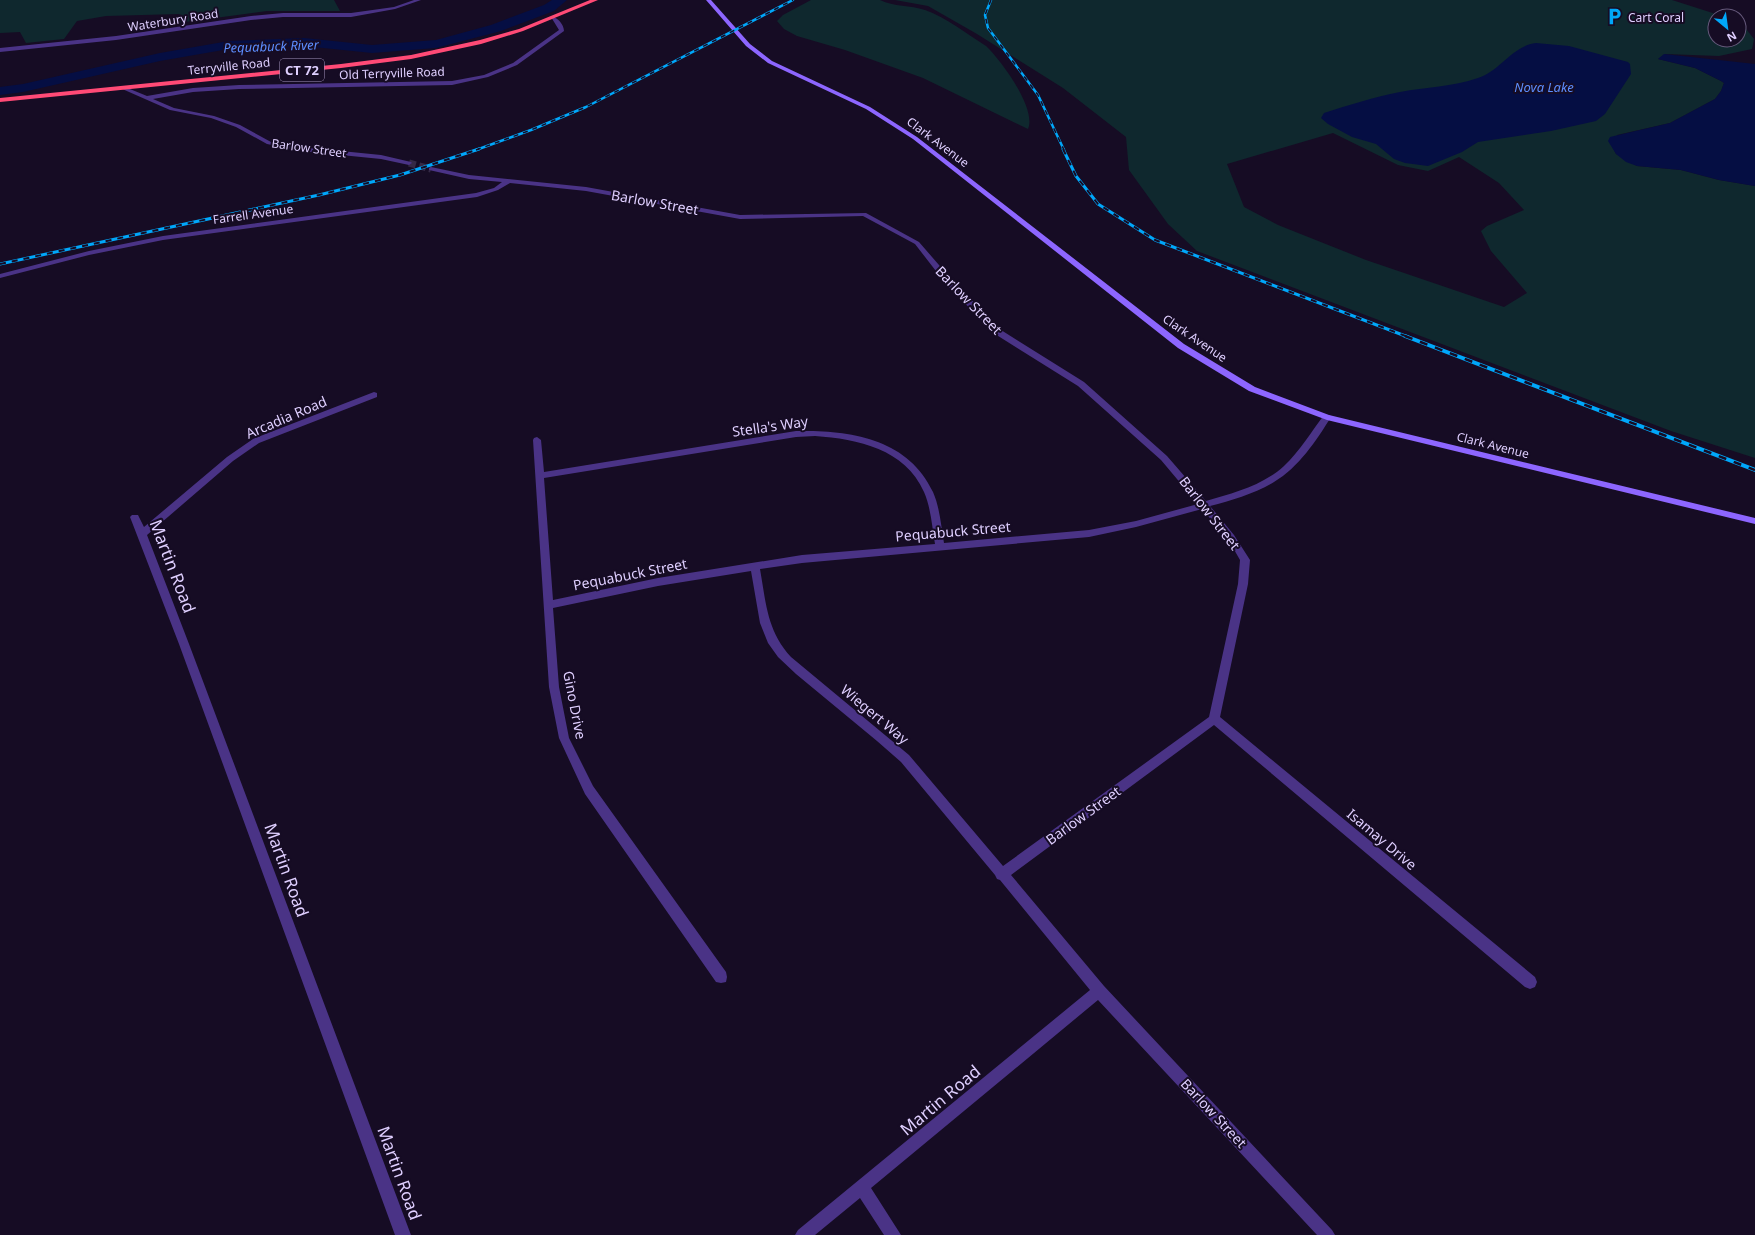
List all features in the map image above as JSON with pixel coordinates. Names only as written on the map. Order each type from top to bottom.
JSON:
[{"type":"highway","name":"Terryville Road","points":[[0,100],[341,66],[411,56],[481,42],[521,30],[595,0]]},
{"type":"main road","name":"Clark Avenue","points":[[708,0],[748,45],[770,62],[868,108],[915,138],[1181,346],[1252,389],[1327,417],[1755,521]]},
{"type":"street","name":"Waterbury Road","points":[[0,50],[116,38],[257,17],[283,15],[351,15],[374,12],[419,0]]},
{"type":"street","name":"Old Terryville Road","points":[[146,98],[193,90],[209,89],[452,83],[486,76],[515,64],[562,30],[559,23],[553,18]]},
{"type":"street","name":"Barlow Street","points":[[124,88],[172,109],[212,117],[238,126],[264,141],[276,145],[381,157],[409,164]]},
{"type":"street","name":"Barlow Street","points":[[431,169],[465,176],[586,189],[740,217],[864,214],[917,243],[949,282],[998,332],[1081,384],[1164,458],[1232,537],[1245,560],[1243,584],[1214,719],[1001,875],[1099,990],[1327,1235]]},
{"type":"street","name":"Farrell Avenue","points":[[0,276],[89,253],[163,238],[473,196],[492,191],[509,181]]},
{"type":"street","name":"Arcadia Road","points":[[142,534],[230,459],[256,441],[374,395]]},
{"type":"street","name":"Pequabuck Street","points":[[548,605],[658,582],[820,556],[1105,532],[1250,490],[1280,474],[1291,464],[1327,417]]},
{"type":"street","name":"Stella's Way","points":[[540,476],[796,434],[825,433],[846,435],[870,441],[887,449],[907,463],[917,474],[930,496],[940,546]]},
{"type":"street","name":"Gino Drive","points":[[537,440],[554,687],[564,738],[589,790],[721,977]]},
{"type":"street","name":"Martin Road","points":[[135,517],[403,1235]]},
{"type":"street","name":"Wiegert Way","points":[[755,566],[766,624],[772,640],[779,650],[801,673],[912,765],[1001,875]]},
{"type":"street","name":"Isamay Drive","points":[[1214,719],[1530,982]]},
{"type":"street","name":"Martin Road","points":[[803,1235],[862,1188],[1099,990]]},
{"type":"street","points":[[862,1188],[893,1235]]},
{"type":"green space","points":[[0,0],[334,0],[340,11],[267,11],[148,27],[186,18],[179,14],[106,16],[77,21],[64,39],[26,43],[20,32],[0,33]]},
{"type":"green space","points":[[811,0],[880,0],[891,4],[925,10],[949,22],[986,46],[1000,62],[1023,98],[1029,120],[1028,129],[923,78],[845,50],[797,36],[784,29],[777,21],[783,15]]},
{"type":"green space","points":[[895,0],[1672,0],[1707,11],[1707,48],[1747,48],[1747,30],[1754,39],[1752,49],[1719,56],[1665,54],[1658,59],[1695,68],[1721,81],[1724,83],[1721,91],[1715,99],[1670,123],[1617,135],[1613,148],[1616,154],[1637,166],[1681,170],[1719,180],[1755,186],[1755,458],[1671,431],[1197,251],[1168,224],[1129,170],[1126,137],[1063,88],[977,34],[928,6]],"holes":[[[1333,133],[1398,165],[1428,171],[1459,157],[1499,183],[1524,210],[1487,226],[1481,231],[1491,251],[1527,293],[1504,307],[1366,260],[1278,225],[1244,207],[1227,164]]]},
{"type":"water","name":"Nova Lake","points":[[1536,43],[1569,46],[1628,62],[1630,64],[1631,74],[1605,114],[1596,121],[1551,131],[1478,142],[1462,152],[1428,166],[1405,163],[1394,159],[1376,144],[1352,137],[1328,124],[1321,118],[1324,113],[1381,96],[1458,83],[1478,78],[1486,75],[1520,49]]},
{"type":"water","points":[[1664,54],[1755,64],[1755,186],[1719,180],[1681,170],[1637,166],[1626,162],[1616,154],[1608,141],[1610,137],[1670,123],[1715,99],[1721,91],[1724,83],[1721,81],[1695,68],[1658,59]]},
{"type":"waterway","name":"Pequabuck River","points":[[0,91],[23,88],[160,57],[229,45],[304,42],[372,49],[436,44],[496,28],[549,8],[561,0]]},
{"type":"tunnel","points":[[409,163],[431,169]]},
{"type":"railway","points":[[476,150],[531,130],[586,107],[793,0]]},
{"type":"railway","points":[[991,0],[985,15],[988,28],[1038,95],[1064,150]]},
{"type":"railway","points":[[1063,149],[1076,176],[1098,204],[1155,240],[1408,337]]},
{"type":"railway","points":[[0,264],[319,195],[400,175],[476,150]]},
{"type":"railway","points":[[1405,336],[1755,470]]},
{"type":"place","name":"Cart Coral","points":[[1615,17]]}]
